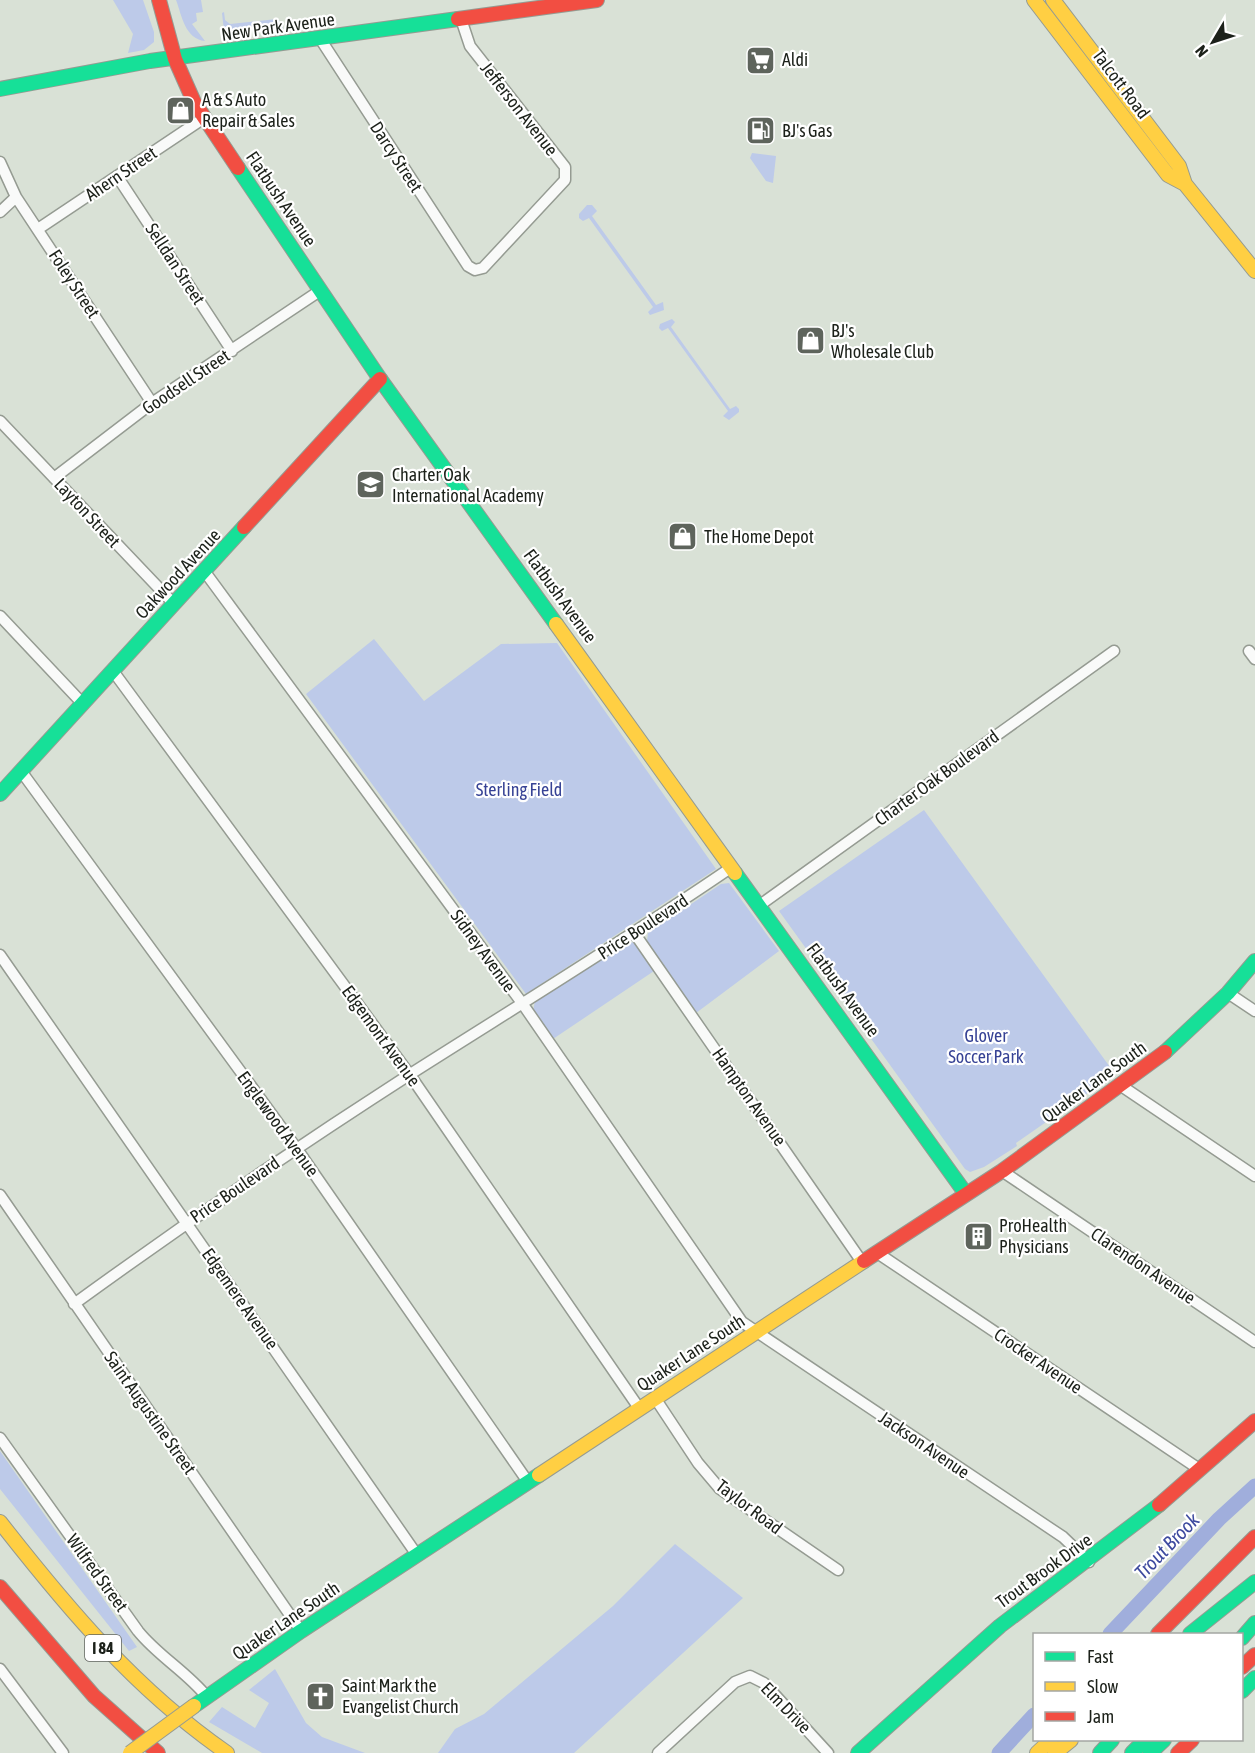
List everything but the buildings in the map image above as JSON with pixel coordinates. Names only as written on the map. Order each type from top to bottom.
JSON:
[{"type":"main road","name":"Flatbush Avenue","points":[[159,0],[183,80],[204,118],[380,378],[966,1194]]},
{"type":"main road","name":"New Park Avenue","points":[[0,90],[150,61],[597,0]]},
{"type":"main road","name":"Talcott Road","points":[[1034,0],[1168,175],[1185,184]]},
{"type":"main road","name":"Talcott Road","points":[[1053,0],[1179,166],[1185,184],[1255,271]]},
{"type":"main road","points":[[1081,62],[1093,53]]},
{"type":"main road","points":[[1140,140],[1152,131]]},
{"type":"main road","name":"Oakwood Avenue","points":[[2,788],[21,771],[205,572],[380,378]]},
{"type":"main road","name":"Quaker Lane South","points":[[130,1753],[301,1631],[1002,1171],[1174,1046],[1228,993],[1255,961]]},
{"type":"main road","name":"Trout Brook Drive","points":[[858,1753],[1000,1626],[1089,1562],[1255,1421]]},
{"type":"main road","name":"I 84","points":[[0,1522],[74,1615],[116,1662],[171,1712],[227,1753]]},
{"type":"main road","points":[[1160,1633],[1255,1537]]},
{"type":"main road","points":[[1192,1633],[1255,1582]]},
{"type":"main road","name":"I 84","points":[[0,1587],[77,1679],[158,1753]]},
{"type":"main road","points":[[1211,1633],[1255,1593]]},
{"type":"main road","points":[[1243,1637],[1255,1623]]},
{"type":"main road","points":[[1243,1666],[1255,1655]]},
{"type":"main road","points":[[1243,1690],[1255,1678]]},
{"type":"main road","points":[[1037,1753],[1050,1741]]},
{"type":"main road","points":[[1055,1753],[1070,1741]]},
{"type":"main road","points":[[1100,1753],[1111,1741]]},
{"type":"main road","points":[[1132,1753],[1144,1741]]},
{"type":"main road","points":[[1150,1753],[1163,1741]]},
{"type":"main road","points":[[1178,1753],[1191,1741]]},
{"type":"street","name":"Jefferson Avenue","points":[[461,19],[470,46],[565,167],[567,173],[565,180],[483,268],[475,270]]},
{"type":"street","name":"Darcy Street","points":[[321,39],[468,267],[475,270]]},
{"type":"street","name":"Ahern Street","points":[[38,229],[204,118]]},
{"type":"street","name":"Foley Street","points":[[0,162],[16,197],[153,403]]},
{"type":"street","name":"Selldan Street","points":[[117,176],[232,351]]},
{"type":"street","points":[[0,212],[16,197]]},
{"type":"street","name":"Goodsell Street","points":[[54,478],[153,403],[321,290]]},
{"type":"street","name":"Layton Street","points":[[0,421],[174,604]]},
{"type":"street","name":"Sidney Avenue","points":[[205,572],[522,1003],[742,1322],[756,1332]]},
{"type":"street","points":[[0,616],[83,704]]},
{"type":"street","name":"Charter Oak Boulevard","points":[[760,905],[1114,651]]},
{"type":"street","name":"Edgemont Avenue","points":[[113,671],[410,1075],[639,1408]]},
{"type":"street","name":"Englewood Avenue","points":[[21,771],[297,1149],[528,1482]]},
{"type":"street","name":"Price Boulevard","points":[[74,1304],[187,1222],[522,1003],[635,934],[732,867]]},
{"type":"street","name":"Hampton Avenue","points":[[635,934],[862,1262]]},
{"type":"street","name":"Edgemere Avenue","points":[[0,955],[417,1555]]},
{"type":"street","points":[[1228,993],[1255,1011]]},
{"type":"street","points":[[1120,1086],[1255,1176]]},
{"type":"street","name":"Clarendon Avenue","points":[[1002,1171],[1255,1342]]},
{"type":"street","name":"Saint Augustine Street","points":[[0,1195],[301,1631]]},
{"type":"street","name":"Crocker Avenue","points":[[876,1252],[1199,1469]]},
{"type":"street","name":"Jackson Avenue","points":[[756,1332],[1063,1537],[1089,1562]]},
{"type":"street","name":"Taylor Road","points":[[655,1398],[698,1463],[720,1489],[838,1570]]},
{"type":"street","name":"Wilfred Street","points":[[0,1438],[145,1640],[169,1663],[192,1679],[207,1697]]},
{"type":"street","points":[[0,1669],[63,1753]]},
{"type":"street","name":"Elm Drive","points":[[658,1753],[735,1682],[750,1676],[764,1683],[828,1753]]},
{"type":"green space","points":[[113,0],[143,0],[154,32],[154,42],[144,50],[128,53],[133,34]]},
{"type":"green space","points":[[176,0],[201,0],[203,12],[196,13],[197,21],[192,24],[205,41],[193,36],[189,31]]},
{"type":"green space","points":[[224,12],[225,20],[230,24],[277,19],[282,23],[283,29],[269,26],[224,31],[222,13]]},
{"type":"green space","points":[[752,153],[776,156],[773,183],[766,181],[750,158]]},
{"type":"green space","points":[[587,205],[592,205],[597,211],[592,216],[656,305],[663,302],[664,310],[650,315],[648,312],[653,307],[589,218],[583,221],[579,218],[579,214]]},
{"type":"green space","points":[[672,319],[675,322],[671,327],[730,409],[736,406],[739,409],[739,412],[729,420],[723,416],[728,411],[668,328],[662,331],[659,328],[660,324]]},
{"type":"green space","name":"Sterling Field","points":[[374,639],[424,701],[501,644],[557,643],[716,869],[526,994],[306,694]]},
{"type":"green space","name":"Glover Soccer Park","points":[[924,810],[1115,1074],[1016,1143],[1017,1146],[984,1167],[970,1172],[965,1169],[779,911]]},
{"type":"green space","points":[[729,883],[779,951],[696,1013],[647,941],[648,933],[721,884]]},
{"type":"green space","points":[[627,941],[635,943],[654,971],[553,1039],[533,1011],[535,1001]]},
{"type":"green space","points":[[0,1451],[137,1647],[129,1651],[0,1489]]},
{"type":"green space","points":[[675,1544],[743,1598],[574,1753],[438,1753],[455,1729],[484,1714],[613,1606]]},
{"type":"green space","points":[[275,1669],[306,1723],[322,1737],[365,1753],[262,1753],[209,1722],[222,1707],[255,1728],[269,1703],[249,1690]]},
{"type":"waterway","name":"Trout Brook","points":[[1111,1633],[1219,1519],[1255,1486]]},
{"type":"waterway","name":"Trout Brook","points":[[999,1753],[1033,1716]]},
{"type":"traffic: fast","points":[[0,89],[150,61],[458,19]]},
{"type":"traffic: fast","points":[[238,168],[380,379],[556,624]]},
{"type":"traffic: fast","points":[[0,794],[244,527]]},
{"type":"traffic: fast","points":[[735,873],[966,1194]]},
{"type":"traffic: fast","points":[[1165,1052],[1228,993],[1255,961]]},
{"type":"traffic: fast","points":[[194,1706],[301,1631],[539,1475]]},
{"type":"traffic: fast","points":[[858,1753],[1000,1626],[1159,1505]]},
{"type":"traffic: fast","points":[[1191,1633],[1255,1582]]},
{"type":"traffic: fast","points":[[1243,1637],[1255,1623]]},
{"type":"traffic: fast","points":[[1243,1690],[1255,1678]]},
{"type":"traffic: fast","points":[[1100,1753],[1111,1741]]},
{"type":"traffic: fast","points":[[1132,1753],[1144,1741]]},
{"type":"traffic: fast","points":[[1150,1753],[1163,1741]]},
{"type":"traffic: slow","points":[[1034,0],[1168,175],[1185,184]]},
{"type":"traffic: slow","points":[[1053,0],[1179,166],[1185,184],[1255,271]]},
{"type":"traffic: slow","points":[[556,624],[735,873]]},
{"type":"traffic: slow","points":[[539,1475],[864,1261]]},
{"type":"traffic: slow","points":[[0,1522],[51,1586],[133,1675],[194,1729],[227,1753]]},
{"type":"traffic: slow","points":[[130,1753],[194,1706]]},
{"type":"traffic: slow","points":[[1037,1753],[1050,1741]]},
{"type":"traffic: slow","points":[[1055,1753],[1070,1741]]},
{"type":"traffic: jam","points":[[159,0],[175,59],[194,102],[238,168]]},
{"type":"traffic: jam","points":[[458,19],[597,0]]},
{"type":"traffic: jam","points":[[244,527],[380,379]]},
{"type":"traffic: jam","points":[[864,1261],[1002,1171],[1165,1052]]},
{"type":"traffic: jam","points":[[1159,1505],[1255,1421]]},
{"type":"traffic: jam","points":[[1159,1633],[1255,1537]]},
{"type":"traffic: jam","points":[[0,1587],[94,1696],[158,1753]]},
{"type":"traffic: jam","points":[[1243,1666],[1255,1655]]},
{"type":"traffic: jam","points":[[1178,1753],[1191,1741]]},
{"type":"place","name":"Aldi","points":[[761,60]]},
{"type":"place","name":"A & S Auto Repair & Sales","points":[[181,110]]},
{"type":"place","name":"BJ's Gas","points":[[761,131]]},
{"type":"place","name":"BJ's Wholesale Club","points":[[810,341]]},
{"type":"place","name":"Charter Oak International Academy","points":[[371,485]]},
{"type":"place","name":"The Home Depot","points":[[683,537]]},
{"type":"place","name":"ProHealth Physicians","points":[[978,1236]]},
{"type":"place","name":"Saint Mark the Evangelist Church","points":[[321,1696]]}]
